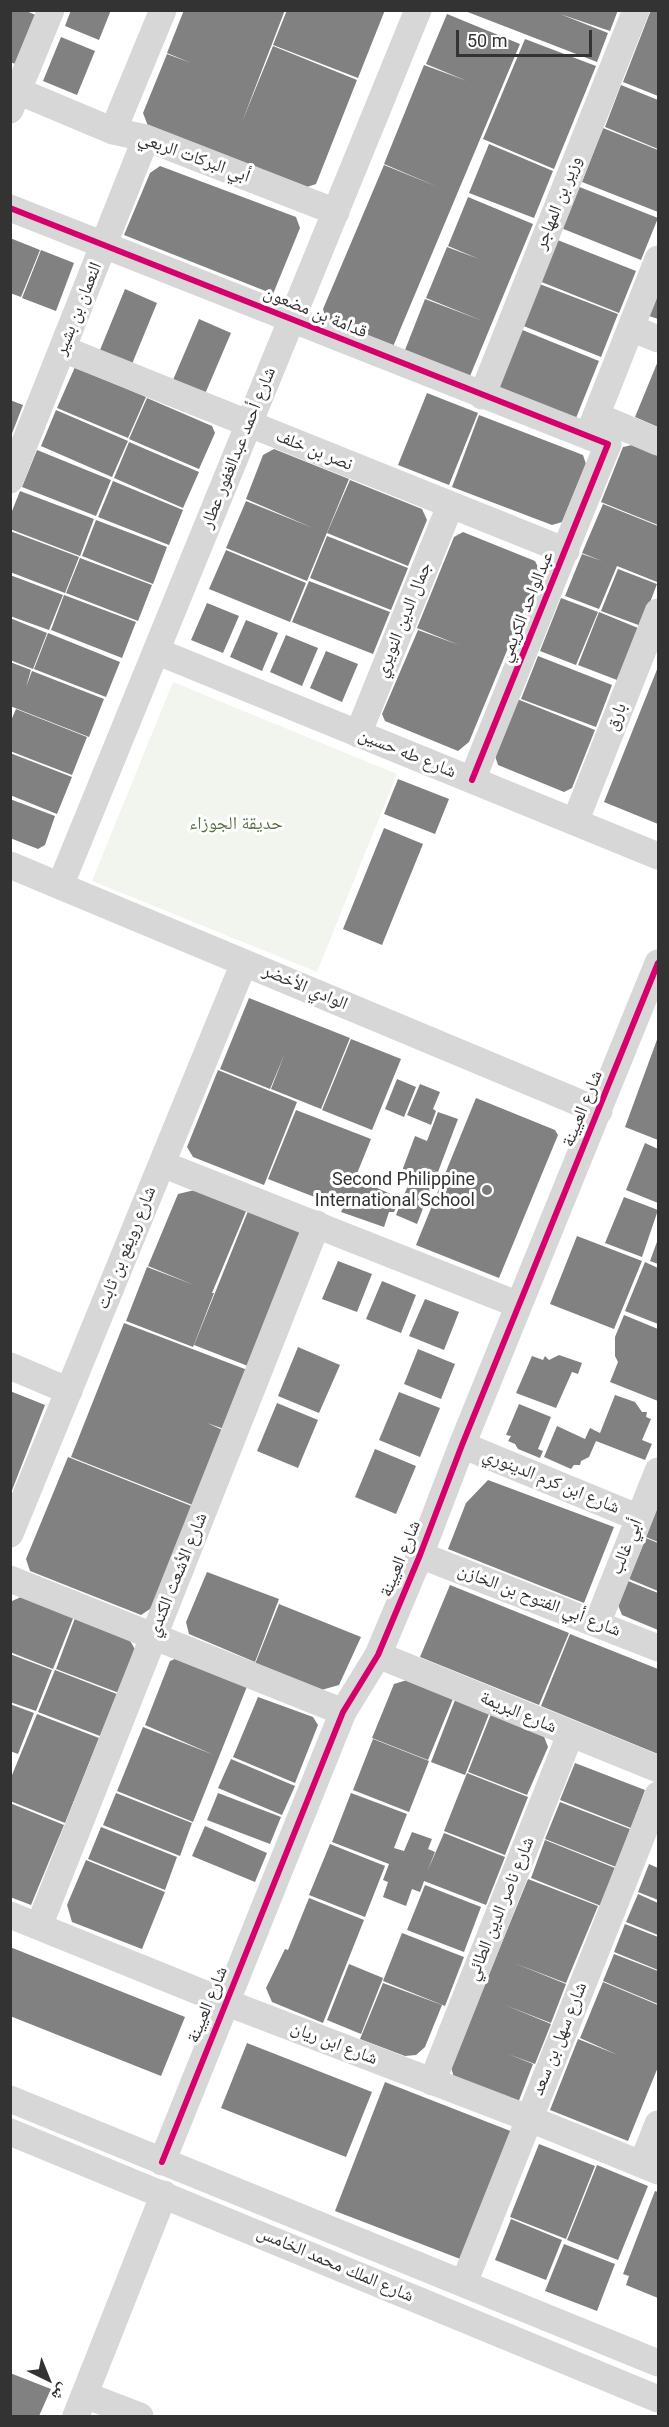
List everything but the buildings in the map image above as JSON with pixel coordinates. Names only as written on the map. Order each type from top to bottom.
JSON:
[{"type":"street","points":[[14,100],[51,10]]},
{"type":"street","points":[[113,131],[163,10]]},
{"type":"street","name":"شارع أحمد عبدالغفور عطار","points":[[60,886],[418,10]]},
{"type":"street","name":"وزير بن المهاجر","points":[[482,396],[636,10]]},
{"type":"street","name":"أبي البركات الربعي","points":[[14,100],[113,131],[146,138],[336,212]]},
{"type":"street","name":"النعمان بن بشير","points":[[10,480],[146,138]]},
{"type":"street","name":"قدامة بن مضعون","points":[[10,208],[482,396],[598,432],[658,442]]},
{"type":"street","name":"عبدالواحد الكريمي","points":[[472,780],[566,551],[598,432],[631,328],[658,259]]},
{"type":"street","points":[[631,328],[658,339]]},
{"type":"street","name":"نصر بن خلف","points":[[63,349],[566,551]]},
{"type":"street","name":"جمال الدين النويري","points":[[358,734],[450,506]]},
{"type":"street","name":"بارق","points":[[575,822],[658,612]]},
{"type":"street","name":"شارع طه حسين","points":[[156,651],[658,856]]},
{"type":"street","name":"الوادي الأخضر","points":[[10,865],[599,1111]]},
{"type":"street","name":"شارع رويفع بن ثابت","points":[[10,1534],[244,963]]},
{"type":"street","name":"شارع العيينة","points":[[162,2162],[343,1712],[378,1655],[420,1555],[462,1445],[658,963]]},
{"type":"street","points":[[162,1164],[519,1305]]},
{"type":"street","name":"شارع الأشعث الكندي","points":[[39,1926],[317,1224]]},
{"type":"street","points":[[10,1366],[69,1390]]},
{"type":"street","name":"شارع ابن كرم الدينوري","points":[[462,1445],[639,1518]]},
{"type":"street","name":"أبي غالب","points":[[597,1623],[658,1471]]},
{"type":"street","name":"شارع أبي الفتوح بن الخازن","points":[[420,1555],[658,1648]]},
{"type":"street","points":[[10,1579],[343,1712]]},
{"type":"street","name":"شارع البريمة","points":[[378,1655],[658,1769]]},
{"type":"street","name":"شارع ناصر الدين الطائي","points":[[432,2082],[570,1735]]},
{"type":"street","name":"شارع سهل بن سعد","points":[[464,2283],[658,1795]]},
{"type":"street","name":"شارع ابن ريان","points":[[10,1914],[225,2002],[528,2118],[650,2168]]},
{"type":"street","name":"شارع الملك محمد الخامس","points":[[10,2099],[658,2363]]},
{"type":"street","points":[[650,2168],[658,2124]]},
{"type":"street","name":"شارع الملك محمد الخامس","points":[[10,2132],[658,2399]]},
{"type":"street","points":[[140,2416],[81,2406],[164,2194]]},
{"type":"green space","name":"حديقة الجوزاء","points":[[173,682],[397,774],[317,972],[92,881]]},
{"type":"cycle path","points":[[10,208],[608,444],[472,780]]},
{"type":"cycle path","points":[[162,2162],[343,1712],[378,1655],[420,1555],[462,1445],[658,963]]},
{"type":"place","name":"Second Philippine International School","points":[[487,1190]]}]
